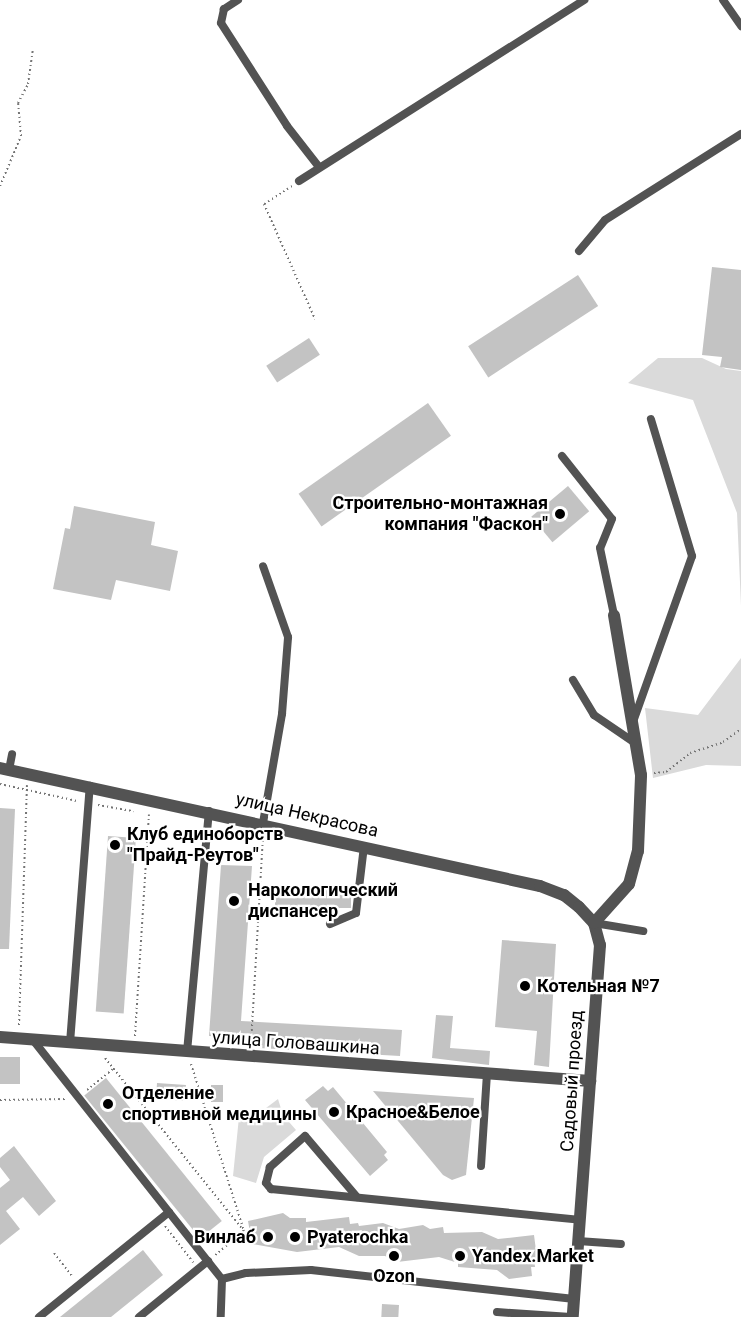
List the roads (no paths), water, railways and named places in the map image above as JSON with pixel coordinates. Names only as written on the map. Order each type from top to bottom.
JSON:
[{"type":"street","points":[[594,923],[629,884],[638,851],[641,775],[638,746],[614,615]]},
{"type":"street","name":"улица Некрасова","points":[[5,769],[209,811],[540,886],[564,895],[594,923]]},
{"type":"street","name":"Садовый проезд","points":[[572,1317],[600,945],[594,923]]},
{"type":"street","name":"улица Головашкина","points":[[0,1037],[250,1058],[487,1074],[553,1074],[590,1082]]},
{"type":"lane","points":[[238,0],[224,9],[221,23],[287,126],[319,167]]},
{"type":"lane","points":[[299,181],[584,0]]},
{"type":"lane","points":[[723,0],[741,26]]},
{"type":"lane","points":[[579,251],[605,220],[741,134]]},
{"type":"lane","points":[[633,723],[692,556],[651,419]]},
{"type":"lane","points":[[562,456],[612,519],[600,548],[614,615]]},
{"type":"lane","points":[[263,566],[288,637],[282,714],[263,823]]},
{"type":"lane","points":[[573,680],[594,715],[638,746]]},
{"type":"lane","points":[[5,769],[12,754]]},
{"type":"lane","points":[[70,1043],[90,786]]},
{"type":"lane","points":[[187,1052],[209,811]]},
{"type":"lane","points":[[330,924],[356,913],[364,846]]},
{"type":"lane","points":[[594,923],[643,931]]},
{"type":"lane","points":[[33,1040],[222,1279],[220,1317]]},
{"type":"lane","points":[[481,1166],[487,1074]]},
{"type":"lane","points":[[357,1197],[305,1136],[270,1167],[266,1183],[271,1189],[580,1220]]},
{"type":"lane","points":[[39,1317],[169,1212]]},
{"type":"lane","points":[[578,1241],[621,1244]]},
{"type":"lane","points":[[139,1317],[208,1261]]},
{"type":"lane","points":[[222,1279],[246,1273],[311,1270],[574,1299]]},
{"type":"lane","points":[[497,1312],[572,1317]]},
{"type":"place","name":"Строительно-монтажная компания \"Фаскон\"","points":[[560,514]]},
{"type":"place","name":"Клуб единоборств \"Прайд-Реутов\"","points":[[115,845]]},
{"type":"place","name":"Наркологический диспансер","points":[[234,901]]},
{"type":"place","name":"Котельная №7","points":[[525,986]]},
{"type":"place","name":"Отделение спортивной медицины","points":[[108,1104]]},
{"type":"place","name":"Красное&Белое","points":[[334,1112]]},
{"type":"place","name":"Винлаб","points":[[268,1237]]},
{"type":"place","name":"Pyaterochka","points":[[295,1237]]},
{"type":"place","name":"Ozon","points":[[394,1256]]},
{"type":"place","name":"Yandex.Market","points":[[460,1256]]}]
